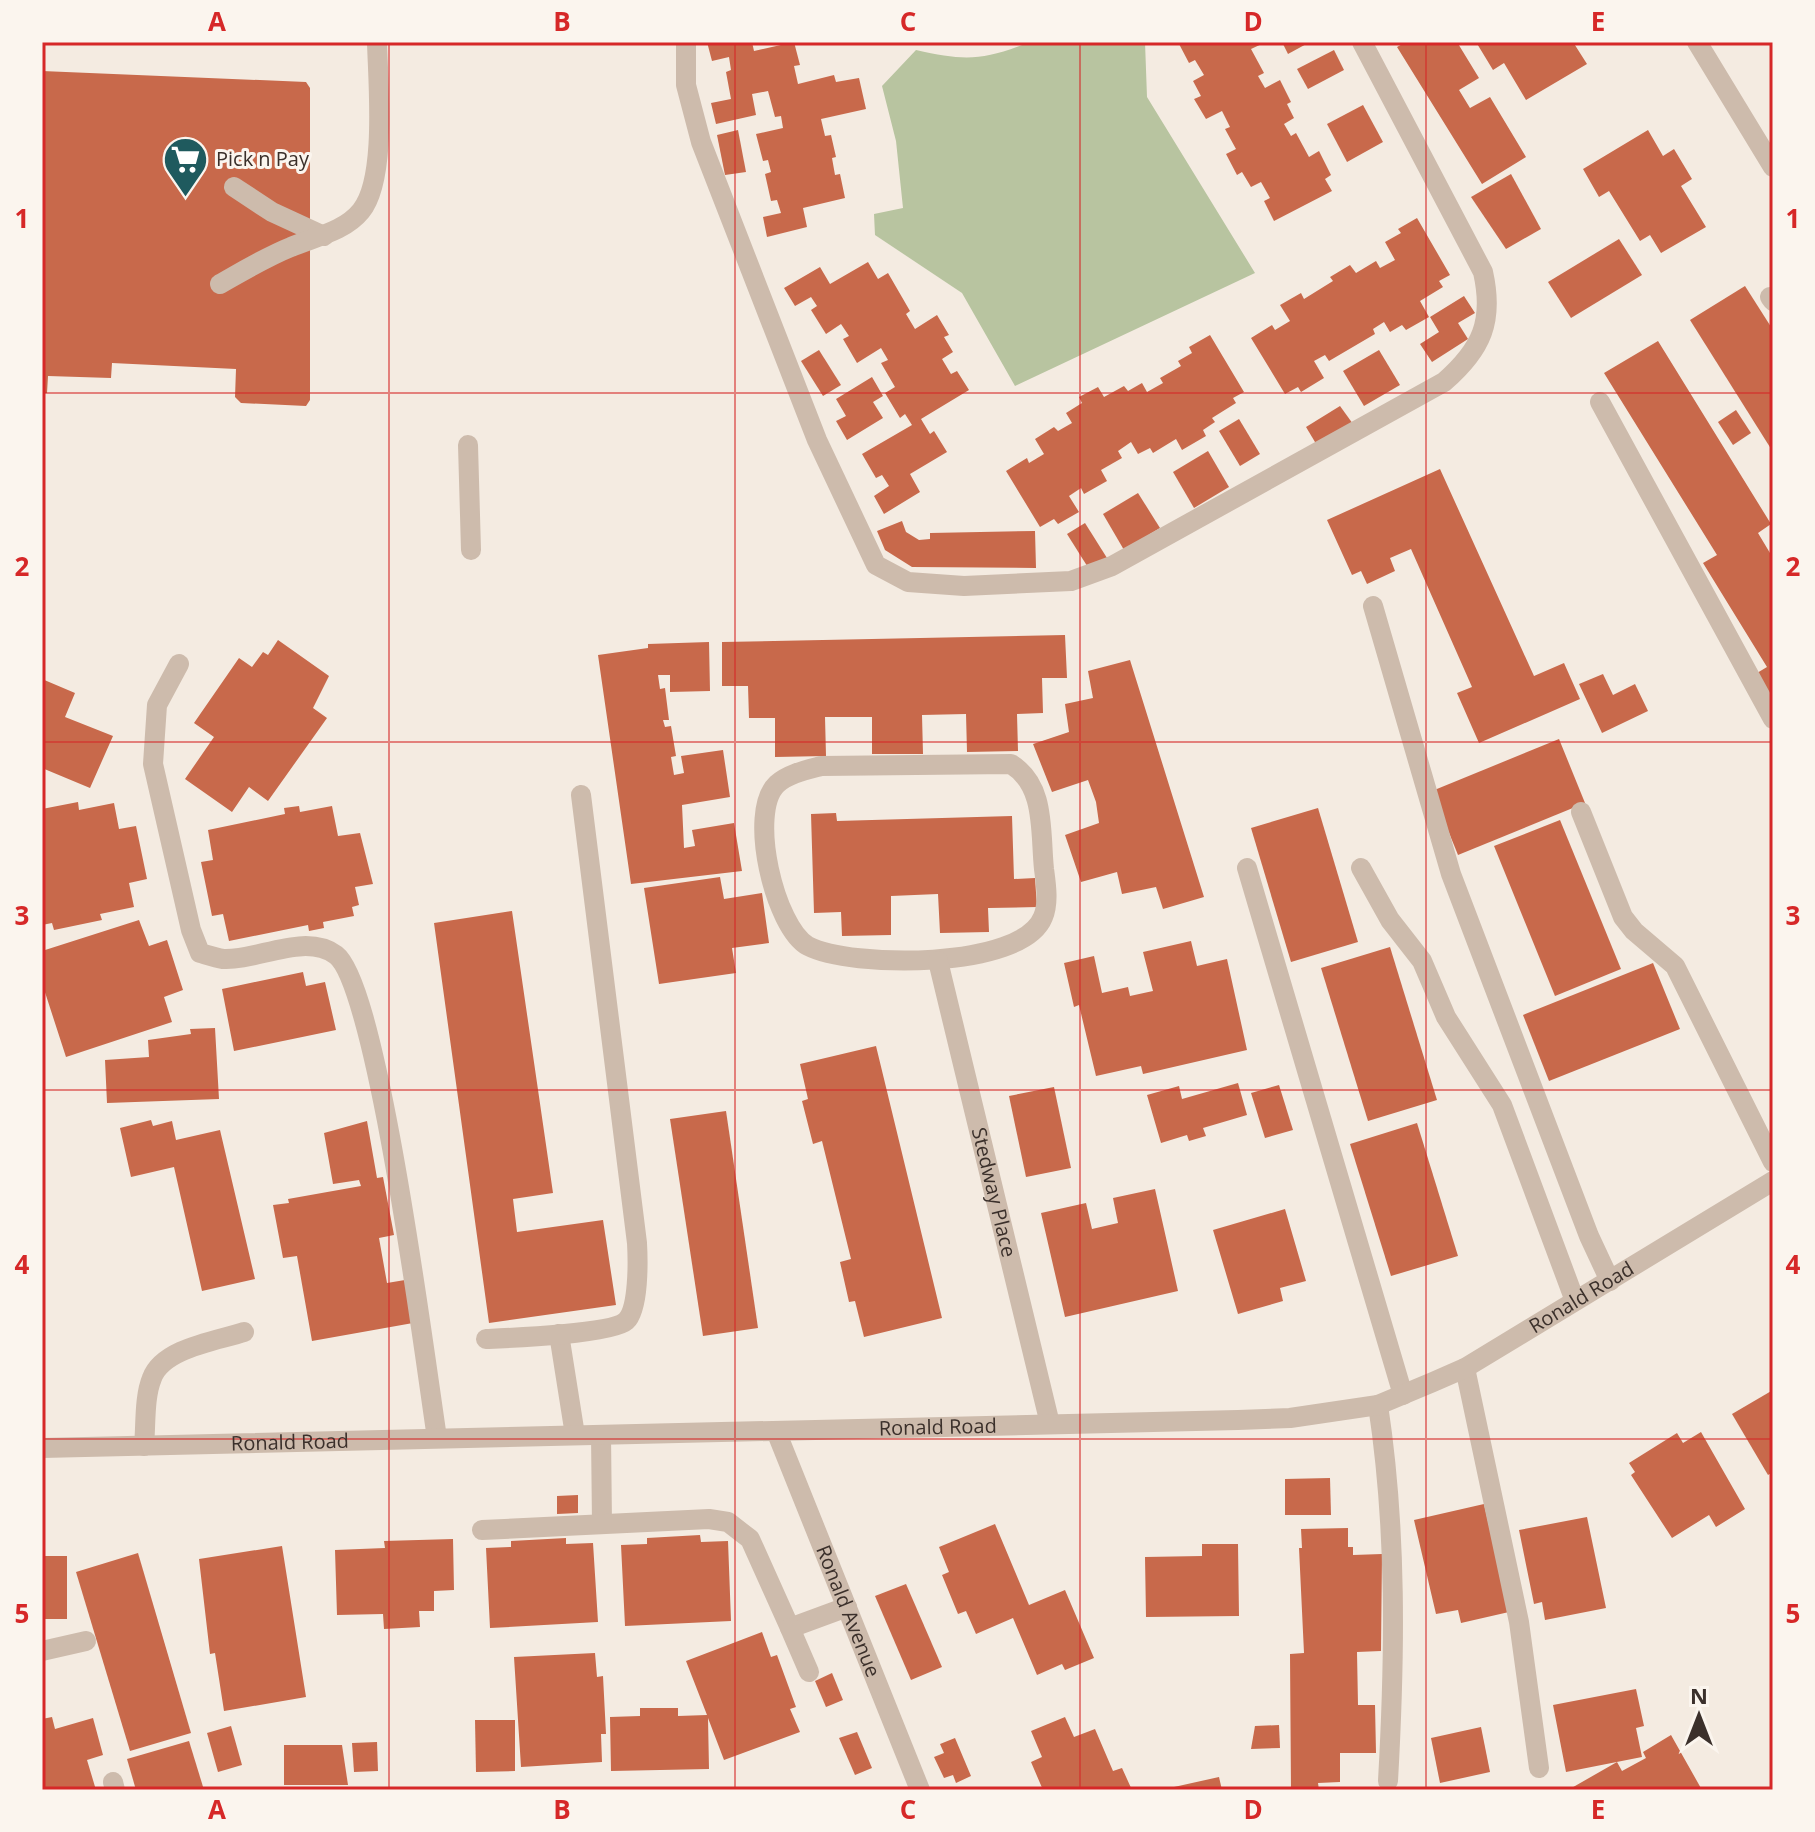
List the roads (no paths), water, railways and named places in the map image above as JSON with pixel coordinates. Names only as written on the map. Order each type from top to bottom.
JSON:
[{"type":"street","points":[[220,284],[266,258],[328,234],[362,210],[374,176],[380,136],[377,42]]},
{"type":"street","points":[[686,42],[686,85],[701,142],[817,440],[864,548],[876,565],[908,582],[964,586],[1071,581],[1112,566],[1444,382],[1472,354],[1488,317],[1489,299],[1483,272],[1362,42]]},
{"type":"street","points":[[1697,42],[1773,167]]},
{"type":"street","points":[[234,187],[272,212],[328,234]]},
{"type":"street","points":[[1600,402],[1773,719]]},
{"type":"street","points":[[468,445],[471,550]]},
{"type":"street","points":[[1373,606],[1451,874],[1610,1281]]},
{"type":"street","points":[[179,664],[157,705],[153,764],[191,930],[200,953],[224,959],[314,946],[336,955],[344,965],[367,1032],[401,1193],[437,1438]]},
{"type":"street","points":[[1011,764],[1027,775],[1037,796],[1046,892],[1043,919],[1017,942],[1004,948],[938,961],[835,955],[807,945],[789,929],[769,870],[763,830],[766,802],[775,785],[794,774],[821,766],[1011,764]]},
{"type":"street","points":[[486,1339],[559,1334],[627,1320],[632,1311],[638,1266],[581,795]]},
{"type":"street","points":[[1581,812],[1623,917],[1634,931],[1675,966],[1773,1162]]},
{"type":"street","points":[[1247,868],[1403,1395]]},
{"type":"street","points":[[1361,868],[1390,920],[1422,961],[1462,1047],[1502,1105],[1575,1301]]},
{"type":"street","name":"Stedway Place","points":[[938,961],[1050,1424]]},
{"type":"street","name":"Ronald Road","points":[[42,1448],[1290,1418],[1378,1405],[1465,1368],[1773,1181]]},
{"type":"street","points":[[144,1446],[151,1380],[158,1366],[174,1356],[244,1332]]},
{"type":"street","points":[[559,1334],[575,1435]]},
{"type":"street","points":[[1465,1368],[1519,1622],[1539,1768]]},
{"type":"street","points":[[1378,1405],[1391,1521],[1394,1646],[1388,1781]]},
{"type":"street","name":"Ronald Avenue","points":[[776,1431],[920,1790]]},
{"type":"street","points":[[601,1435],[602,1524]]},
{"type":"street","points":[[482,1530],[709,1519],[728,1522],[750,1539],[809,1672]]},
{"type":"street","points":[[790,1628],[847,1607]]},
{"type":"street","points":[[42,1651],[86,1641]]},
{"type":"place","name":"Pick n Pay","points":[[185,198]]}]
